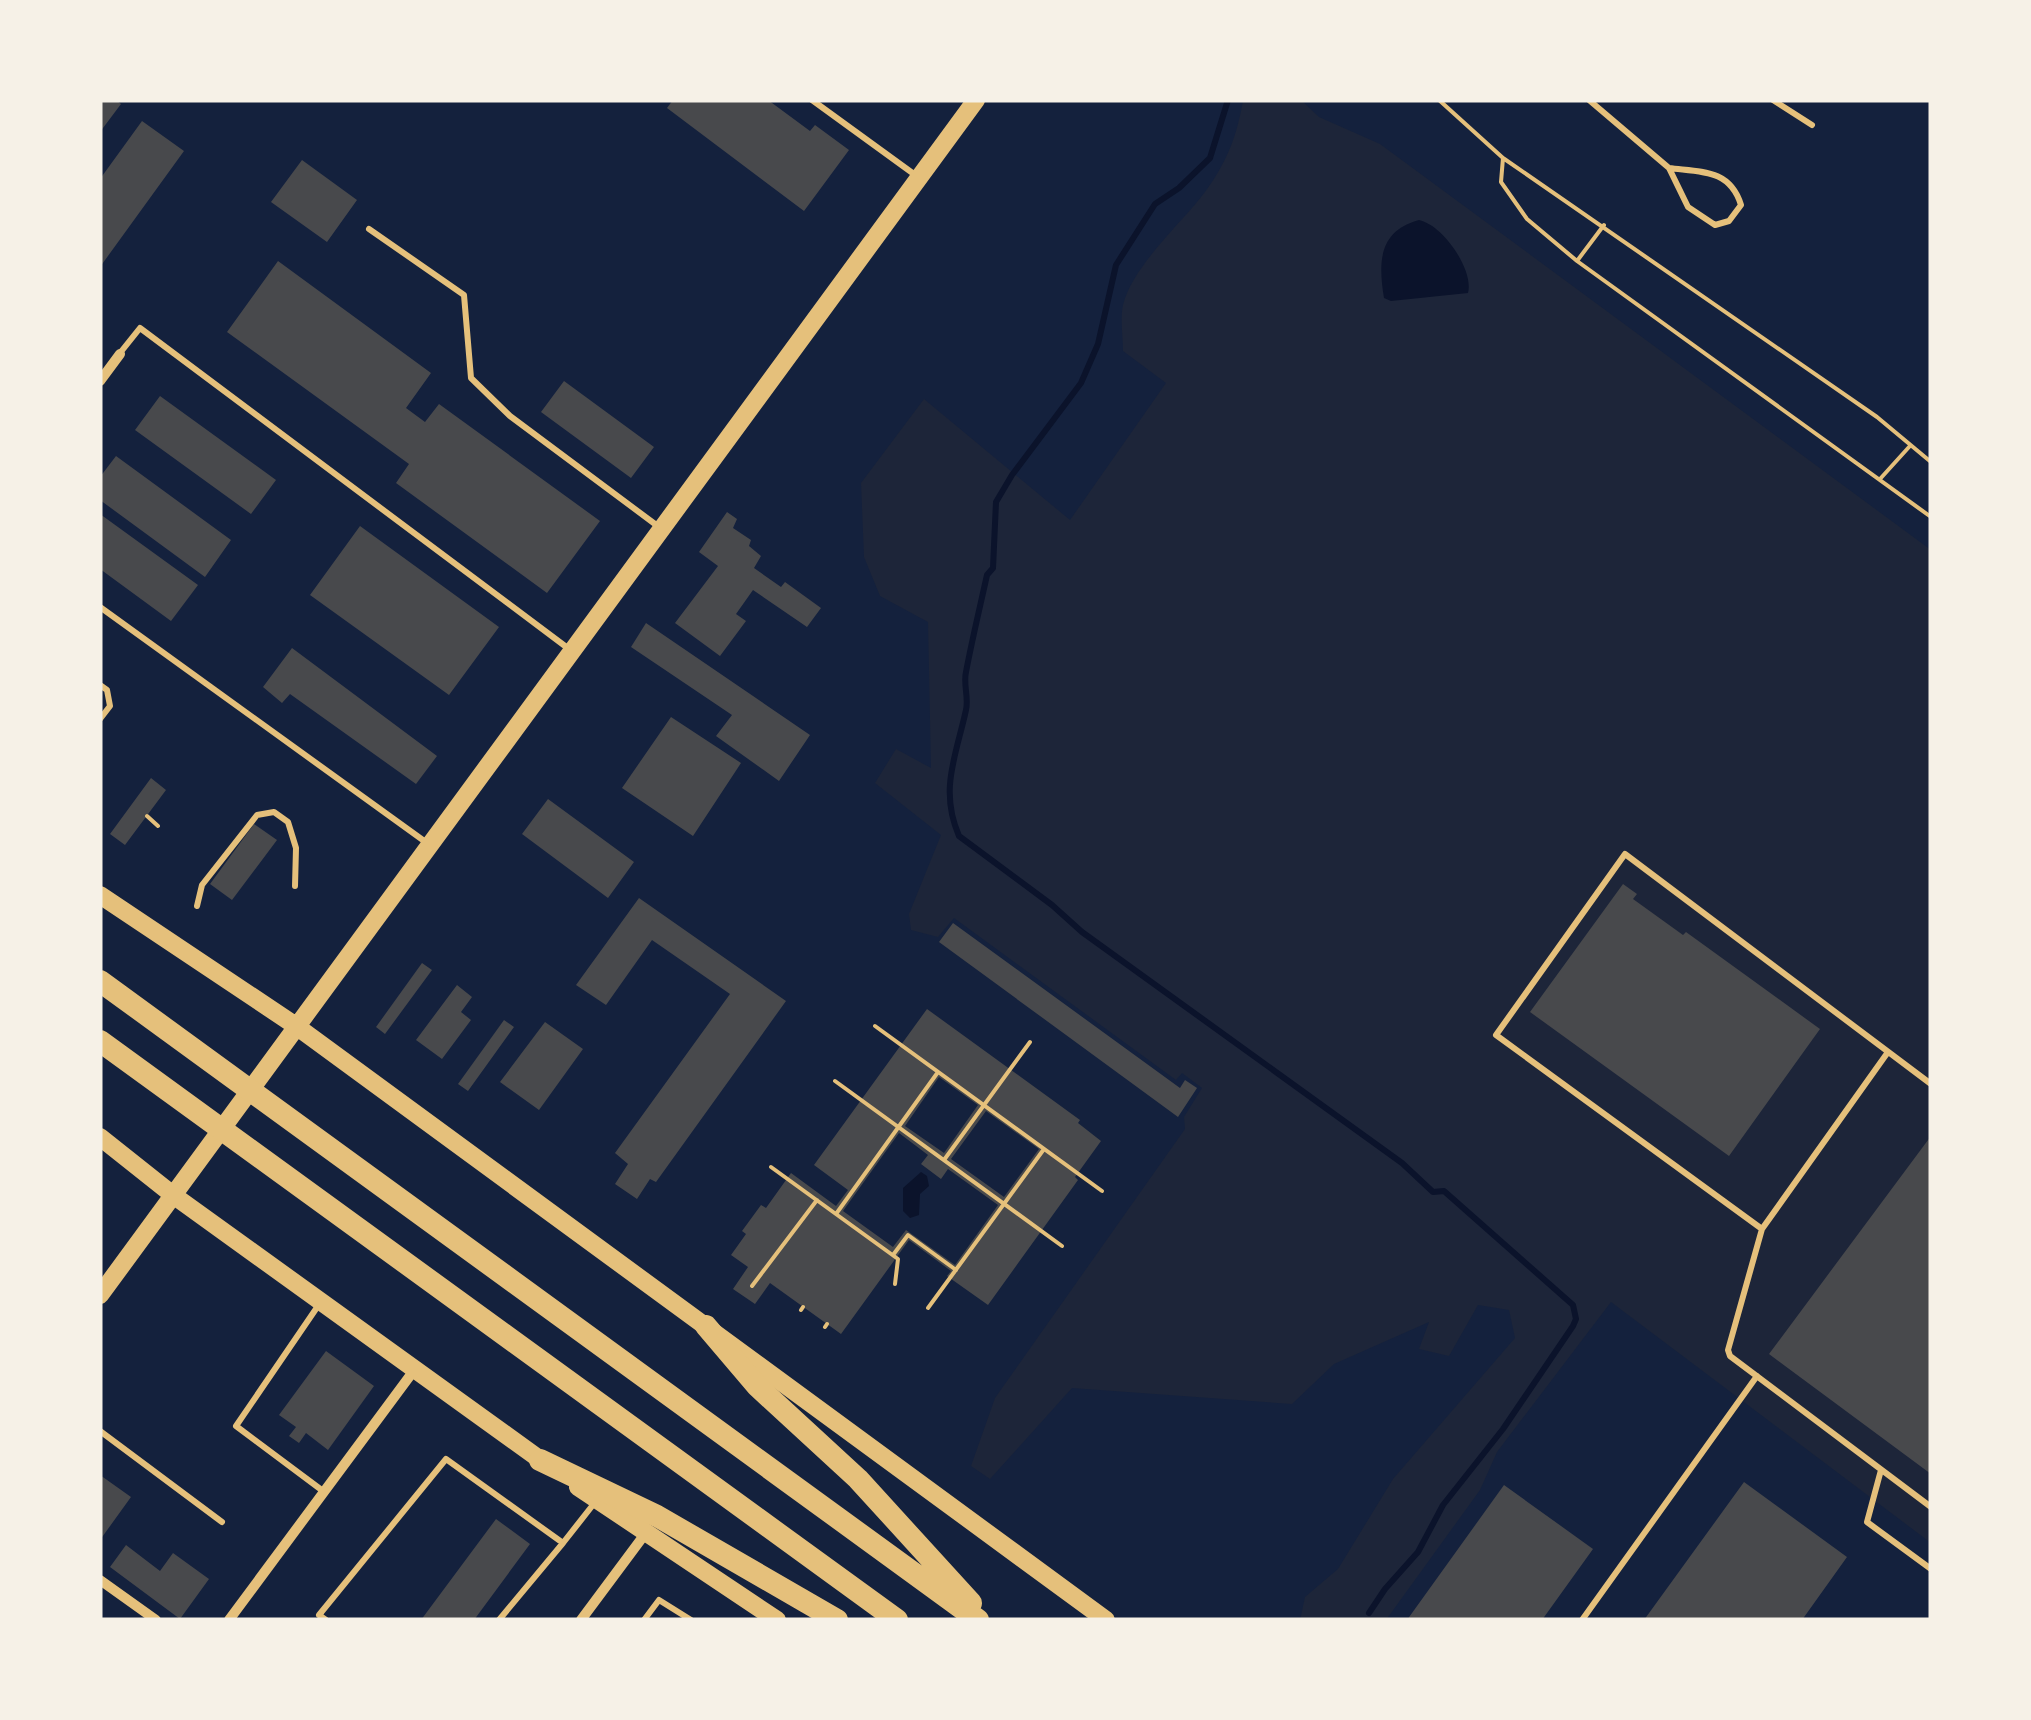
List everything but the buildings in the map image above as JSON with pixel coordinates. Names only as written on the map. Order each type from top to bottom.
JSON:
[{"type":"highway","points":[[100,981],[978,1620]]},
{"type":"highway","points":[[100,1040],[897,1620]]},
{"type":"highway","points":[[706,1326],[757,1386],[858,1479],[986,1620]]},
{"type":"highway","points":[[540,1460],[657,1516],[837,1620]]},
{"type":"main road","points":[[100,1295],[976,100]]},
{"type":"main road","points":[[100,894],[296,1026],[1106,1620]]},
{"type":"main road","points":[[100,1138],[540,1460],[777,1620]]},
{"type":"street","points":[[100,380],[120,354]]},
{"type":"street","points":[[229,1620],[415,1370]]},
{"type":"street","points":[[581,1620],[645,1534]]},
{"type":"street","points":[[100,1580],[156,1620]]},
{"type":"lane","points":[[812,100],[918,178]]},
{"type":"lane","points":[[1589,100],[1670,168],[1688,207],[1716,225],[1729,221],[1740,205],[1736,189],[1717,174],[1670,168]]},
{"type":"lane","points":[[1773,100],[1812,125]]},
{"type":"lane","points":[[369,230],[464,295],[472,378],[510,416],[660,528]]},
{"type":"lane","points":[[120,354],[140,328],[570,650]]},
{"type":"lane","points":[[100,607],[428,844]]},
{"type":"lane","points":[[100,684],[107,690],[110,706],[100,719]]},
{"type":"lane","points":[[197,906],[202,886],[257,815],[274,812],[288,822],[296,848],[295,886]]},
{"type":"lane","points":[[1762,1229],[1496,1035],[1625,854],[1931,1084]]},
{"type":"lane","points":[[1888,1052],[1762,1229],[1728,1350],[1730,1356],[1931,1508]]},
{"type":"lane","points":[[321,1302],[236,1426],[324,1492]]},
{"type":"lane","points":[[1582,1620],[1757,1376]]},
{"type":"lane","points":[[100,1431],[222,1522]]},
{"type":"lane","points":[[320,1618],[446,1458],[563,1543]]},
{"type":"lane","points":[[1881,1470],[1867,1522],[1931,1569]]},
{"type":"lane","points":[[498,1620],[597,1500]]},
{"type":"lane","points":[[644,1620],[659,1600],[691,1620]]},
{"type":"path","points":[[1439,100],[1504,158],[1877,417],[1931,462]]},
{"type":"path","points":[[1504,158],[1501,182],[1527,219],[1578,261],[1931,516]]},
{"type":"path","points":[[1578,261],[1604,225]]},
{"type":"path","points":[[1880,478],[1909,447]]},
{"type":"path","points":[[147,816],[158,826]]},
{"type":"path","points":[[875,1026],[1102,1192]]},
{"type":"path","points":[[944,1160],[1030,1042]]},
{"type":"path","points":[[836,1214],[938,1072]]},
{"type":"path","points":[[834,1081],[1062,1246]]},
{"type":"path","points":[[920,1158],[927,1148]]},
{"type":"path","points":[[928,1308],[1044,1149]]},
{"type":"path","points":[[771,1167],[898,1259],[895,1284]]},
{"type":"path","points":[[752,1286],[817,1200]]},
{"type":"path","points":[[893,1256],[908,1235],[956,1270]]},
{"type":"shaded area","points":[[1243,100],[1301,100],[1319,117],[1380,144],[1931,550],[1931,1543],[1611,1302],[1497,1452],[1480,1490],[1386,1620],[1300,1620],[1305,1597],[1338,1569],[1393,1479],[1515,1338],[1509,1310],[1478,1305],[1449,1356],[1419,1349],[1429,1322],[1334,1364],[1292,1404],[1072,1388],[990,1479],[971,1466],[995,1398],[1185,1129],[1184,1117],[1202,1088],[1182,1073],[1176,1080],[954,918],[938,937],[911,930],[909,914],[941,835],[875,783],[896,749],[931,768],[928,622],[880,596],[864,557],[861,483],[924,399],[1070,520],[1166,383],[1123,351],[1123,305],[1147,260],[1219,170],[1234,137]]},
{"type":"shaded area","points":[[1419,220],[1438,230],[1455,250],[1466,273],[1468,293],[1391,301],[1384,298],[1384,249],[1396,232]]},
{"type":"shaded area","points":[[921,1172],[927,1176],[929,1186],[920,1194],[919,1215],[910,1218],[903,1211],[903,1188]]},
{"type":"waterway","points":[[1228,100],[1210,158],[1179,188],[1155,204],[1116,265],[1098,344],[1081,383],[996,502],[993,568],[987,575],[966,672],[967,705],[951,773],[950,803],[959,836],[1082,932],[1402,1163],[1433,1192],[1444,1191],[1573,1305],[1573,1326],[1503,1429],[1443,1505],[1418,1552],[1369,1613]]}]
